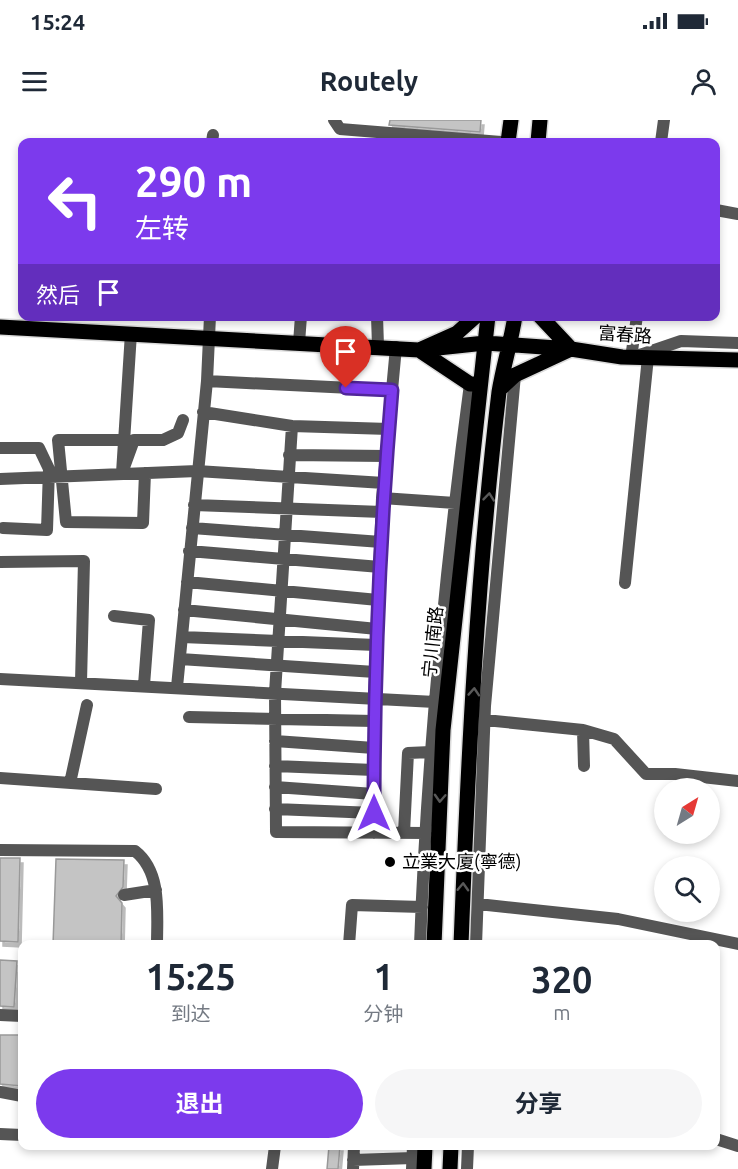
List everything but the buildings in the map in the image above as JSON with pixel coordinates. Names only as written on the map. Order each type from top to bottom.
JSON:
[{"type":"main road","points":[[509,138],[511,120]]},
{"type":"main road","points":[[538,138],[540,120]]},
{"type":"main road","points":[[419,350],[457,333],[471,321]]},
{"type":"main road","name":"宁川南路","points":[[434,940],[443,730],[474,384],[485,343],[487,321]]},
{"type":"main road","points":[[461,940],[469,752],[500,389],[514,321]]},
{"type":"main road","points":[[500,389],[515,375],[571,349],[545,321]]},
{"type":"main road","points":[[0,327],[396,347],[419,350],[474,384]]},
{"type":"main road","name":"富春路","points":[[419,350],[485,343],[571,349],[631,357],[738,360]]},
{"type":"main road","points":[[450,1169],[452,1150]]},
{"type":"street","points":[[334,120],[340,129],[447,138]]},
{"type":"street","points":[[662,138],[664,120]]},
{"type":"street","points":[[720,211],[738,214]]},
{"type":"street","points":[[177,687],[207,381],[210,321]]},
{"type":"street","points":[[299,343],[301,321]]},
{"type":"street","points":[[377,321],[378,346]]},
{"type":"street","points":[[636,321],[631,357],[681,341],[738,343]]},
{"type":"street","points":[[122,473],[131,333]]},
{"type":"street","points":[[374,833],[374,699],[382,498],[396,347]]},
{"type":"street","points":[[625,583],[648,357]]},
{"type":"street","points":[[476,940],[485,720],[515,375]]},
{"type":"street","points":[[207,381],[392,390]]},
{"type":"street","points":[[420,940],[435,702],[455,502],[474,384]]},
{"type":"street","points":[[203,412],[292,426],[389,429]]},
{"type":"street","points":[[122,473],[134,440],[163,440],[178,433],[183,420]]},
{"type":"street","points":[[292,426],[276,665],[276,832],[426,833]]},
{"type":"street","points":[[124,440],[58,440],[66,522],[143,523],[145,473]]},
{"type":"street","points":[[0,448],[39,448],[49,469],[47,530],[3,528]]},
{"type":"street","points":[[289,455],[386,456]]},
{"type":"street","points":[[0,479],[197,471],[384,483]]},
{"type":"street","points":[[382,498],[455,502]]},
{"type":"street","points":[[194,505],[382,512]]},
{"type":"street","points":[[192,528],[381,542]]},
{"type":"street","points":[[189,552],[380,567]]},
{"type":"street","points":[[0,562],[84,561],[81,682]]},
{"type":"street","points":[[187,582],[378,600]]},
{"type":"street","points":[[184,610],[377,629]]},
{"type":"street","points":[[114,616],[149,620],[144,685]]},
{"type":"street","points":[[182,637],[376,645]]},
{"type":"street","points":[[180,659],[375,672]]},
{"type":"street","points":[[0,679],[435,702]]},
{"type":"street","points":[[70,783],[87,705]]},
{"type":"street","points":[[189,717],[374,721]]},
{"type":"street","points":[[485,720],[583,730],[614,739],[646,774],[675,774],[738,781]]},
{"type":"street","points":[[583,730],[584,766]]},
{"type":"street","points":[[275,741],[374,748]]},
{"type":"street","points":[[404,833],[408,753],[431,752]]},
{"type":"street","points":[[275,766],[374,770]]},
{"type":"street","points":[[0,778],[156,789]]},
{"type":"street","points":[[275,787],[374,794]]},
{"type":"street","points":[[275,809],[374,813]]},
{"type":"street","points":[[0,850],[135,851],[147,860],[156,890],[157,940]]},
{"type":"street","points":[[124,895],[156,890]]},
{"type":"street","points":[[478,904],[618,920],[718,940]]},
{"type":"street","points":[[349,940],[352,905],[422,907]]},
{"type":"street","points":[[720,940],[738,944]]},
{"type":"street","points":[[0,1015],[18,1016]]},
{"type":"street","points":[[0,1092],[18,1095]]},
{"type":"street","points":[[0,1134],[18,1135]]},
{"type":"street","points":[[720,1141],[738,1146]]},
{"type":"street","points":[[272,1169],[274,1150]]},
{"type":"street","points":[[467,1169],[468,1150]]},
{"type":"street","points":[[353,1164],[416,1160]]},
{"type":"place","name":"立業大廈(寧德)","points":[[390,862]]},
{"type":"route","points":[[346,388],[392,390],[382,498],[374,699],[374,813]]}]
